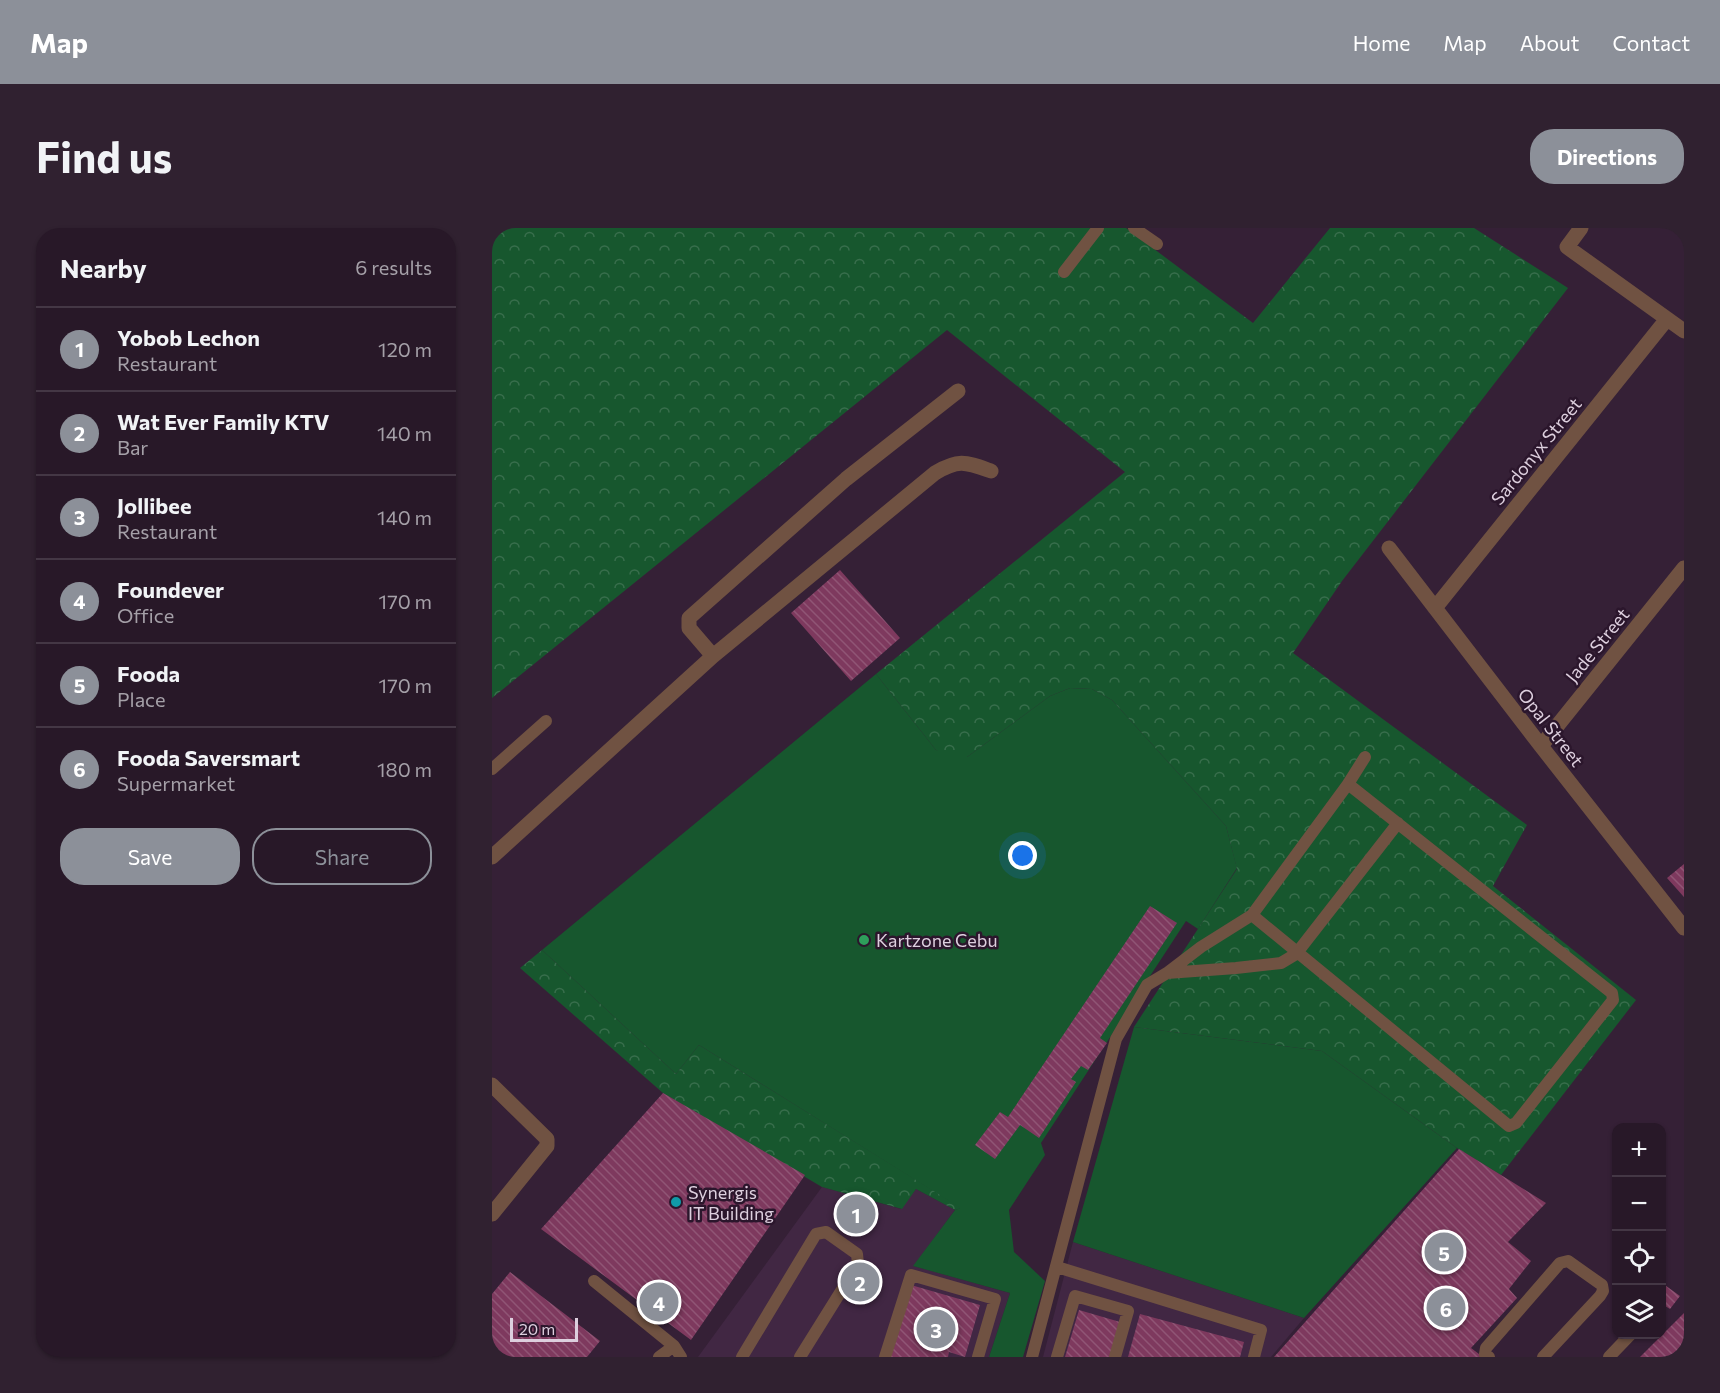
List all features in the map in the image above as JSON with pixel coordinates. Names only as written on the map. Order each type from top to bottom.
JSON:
[{"type":"street","points":[[1581,228],[1567,246],[1684,331]]},
{"type":"street","name":"Sardonyx Street","points":[[1435,608],[1667,319]]},
{"type":"street","points":[[713,656],[689,628],[689,618],[846,479],[958,391]]},
{"type":"street","points":[[492,857],[713,656],[934,473],[953,463],[963,463],[991,471]]},
{"type":"street","name":"Opal Street","points":[[1389,548],[1541,747],[1684,928]]},
{"type":"street","name":"Jade Street","points":[[1541,747],[1684,568]]},
{"type":"street","points":[[492,1085],[547,1139],[547,1146],[492,1214]]},
{"type":"lane","points":[[1064,272],[1098,228]]},
{"type":"lane","points":[[1134,228],[1157,244]]},
{"type":"lane","points":[[492,769],[546,721]]},
{"type":"lane","points":[[1032,1357],[1116,1039],[1147,985],[1252,915],[1348,784],[1365,757]]},
{"type":"lane","points":[[1252,915],[1296,954],[1509,1126],[1516,1123],[1609,1006],[1613,1000],[1612,993],[1348,784]]},
{"type":"lane","points":[[1167,973],[1281,963],[1296,954],[1398,823]]},
{"type":"lane","points":[[742,1357],[816,1234],[826,1232],[857,1254],[858,1264],[800,1357]]},
{"type":"lane","points":[[1490,1357],[1485,1354],[1486,1348],[1560,1263],[1568,1260],[1602,1285],[1603,1291],[1543,1357]]},
{"type":"lane","points":[[1057,1267],[1261,1330],[1254,1357]]},
{"type":"lane","points":[[885,1357],[911,1275],[995,1299],[978,1357]]},
{"type":"lane","points":[[594,1281],[677,1351]]},
{"type":"lane","points":[[1058,1357],[1075,1296],[1128,1311],[1115,1357]]},
{"type":"lane","points":[[1609,1357],[1627,1339]]},
{"type":"lane","points":[[659,1357],[677,1351]]},
{"type":"shaded area","points":[[822,1187],[901,1209],[916,1189],[955,1210],[914,1266],[1010,1293],[989,1357],[698,1357]]},
{"type":"shaded area","points":[[1073,1242],[1304,1318],[1271,1357],[1043,1357]]},
{"type":"green space","points":[[492,228],[1126,228],[1253,323],[1330,228],[1474,228],[1568,288],[1342,581],[1293,653],[1527,825],[1493,886],[1636,1000],[1501,1175],[1457,1148],[1322,1051],[1134,1027],[1237,869],[1226,826],[1112,700],[1092,689],[1070,688],[1050,696],[967,757],[950,757],[936,750],[876,674],[1125,472],[947,330],[492,698]]},
{"type":"green space","name":"Kartzone Cebu","points":[[876,674],[936,750],[967,757],[1050,696],[1070,688],[1092,689],[1112,700],[1226,826],[1237,868],[1198,929],[1186,921],[1041,1143],[1045,1155],[1009,1210],[1014,1252],[1045,1281],[1023,1357],[989,1357],[1010,1293],[913,1266],[955,1210],[960,1208],[699,1045],[676,1074],[542,950]]},
{"type":"green space","points":[[542,950],[676,1074],[699,1045],[961,1208],[955,1210],[916,1189],[902,1209],[822,1187],[663,1093],[520,968]]},
{"type":"green space","points":[[1134,1027],[1322,1051],[1457,1148],[1304,1318],[1073,1242]]},
{"type":"building","points":[[840,570],[900,638],[851,681],[791,613]]},
{"type":"building","points":[[1684,864],[1684,897],[1667,878]]},
{"type":"building","points":[[1150,906],[1177,923],[1100,1038],[1107,1043],[1088,1070],[1081,1066],[1071,1079],[1076,1082],[1039,1138],[1020,1125],[995,1159],[975,1145],[1000,1112],[1008,1117]]},
{"type":"building","name":"Synergis IT Building","points":[[663,1093],[805,1175],[691,1340],[541,1229]]},
{"type":"building","points":[[1459,1149],[1546,1203],[1508,1242],[1531,1261],[1509,1289],[1517,1298],[1471,1348],[1483,1357],[1274,1357]]},
{"type":"building","points":[[510,1272],[600,1341],[587,1357],[492,1357],[492,1294]]},
{"type":"building","points":[[911,1285],[980,1305],[965,1357],[949,1352],[948,1357],[890,1357]]},
{"type":"building","points":[[1666,1286],[1680,1296],[1670,1309],[1666,1306]]},
{"type":"building","points":[[1079,1310],[1120,1322],[1110,1357],[1065,1357]]},
{"type":"building","points":[[1684,1313],[1684,1357],[1640,1357],[1658,1339],[1666,1339],[1666,1331]]},
{"type":"building","points":[[1140,1314],[1244,1342],[1240,1357],[1128,1357]]},
{"type":"place","name":"Kartzone Cebu","points":[[864,940]]},
{"type":"place","name":"Synergis IT Building","points":[[676,1202]]},
{"type":"place","name":"Yobob Lechon","points":[[856,1214]]},
{"type":"place","name":"Fooda","points":[[1444,1252]]},
{"type":"place","name":"Wat Ever Family KTV","points":[[860,1282]]},
{"type":"place","name":"Foundever","points":[[659,1302]]},
{"type":"place","name":"Fooda Saversmart","points":[[1446,1308]]},
{"type":"place","name":"Jollibee","points":[[936,1329]]}]
